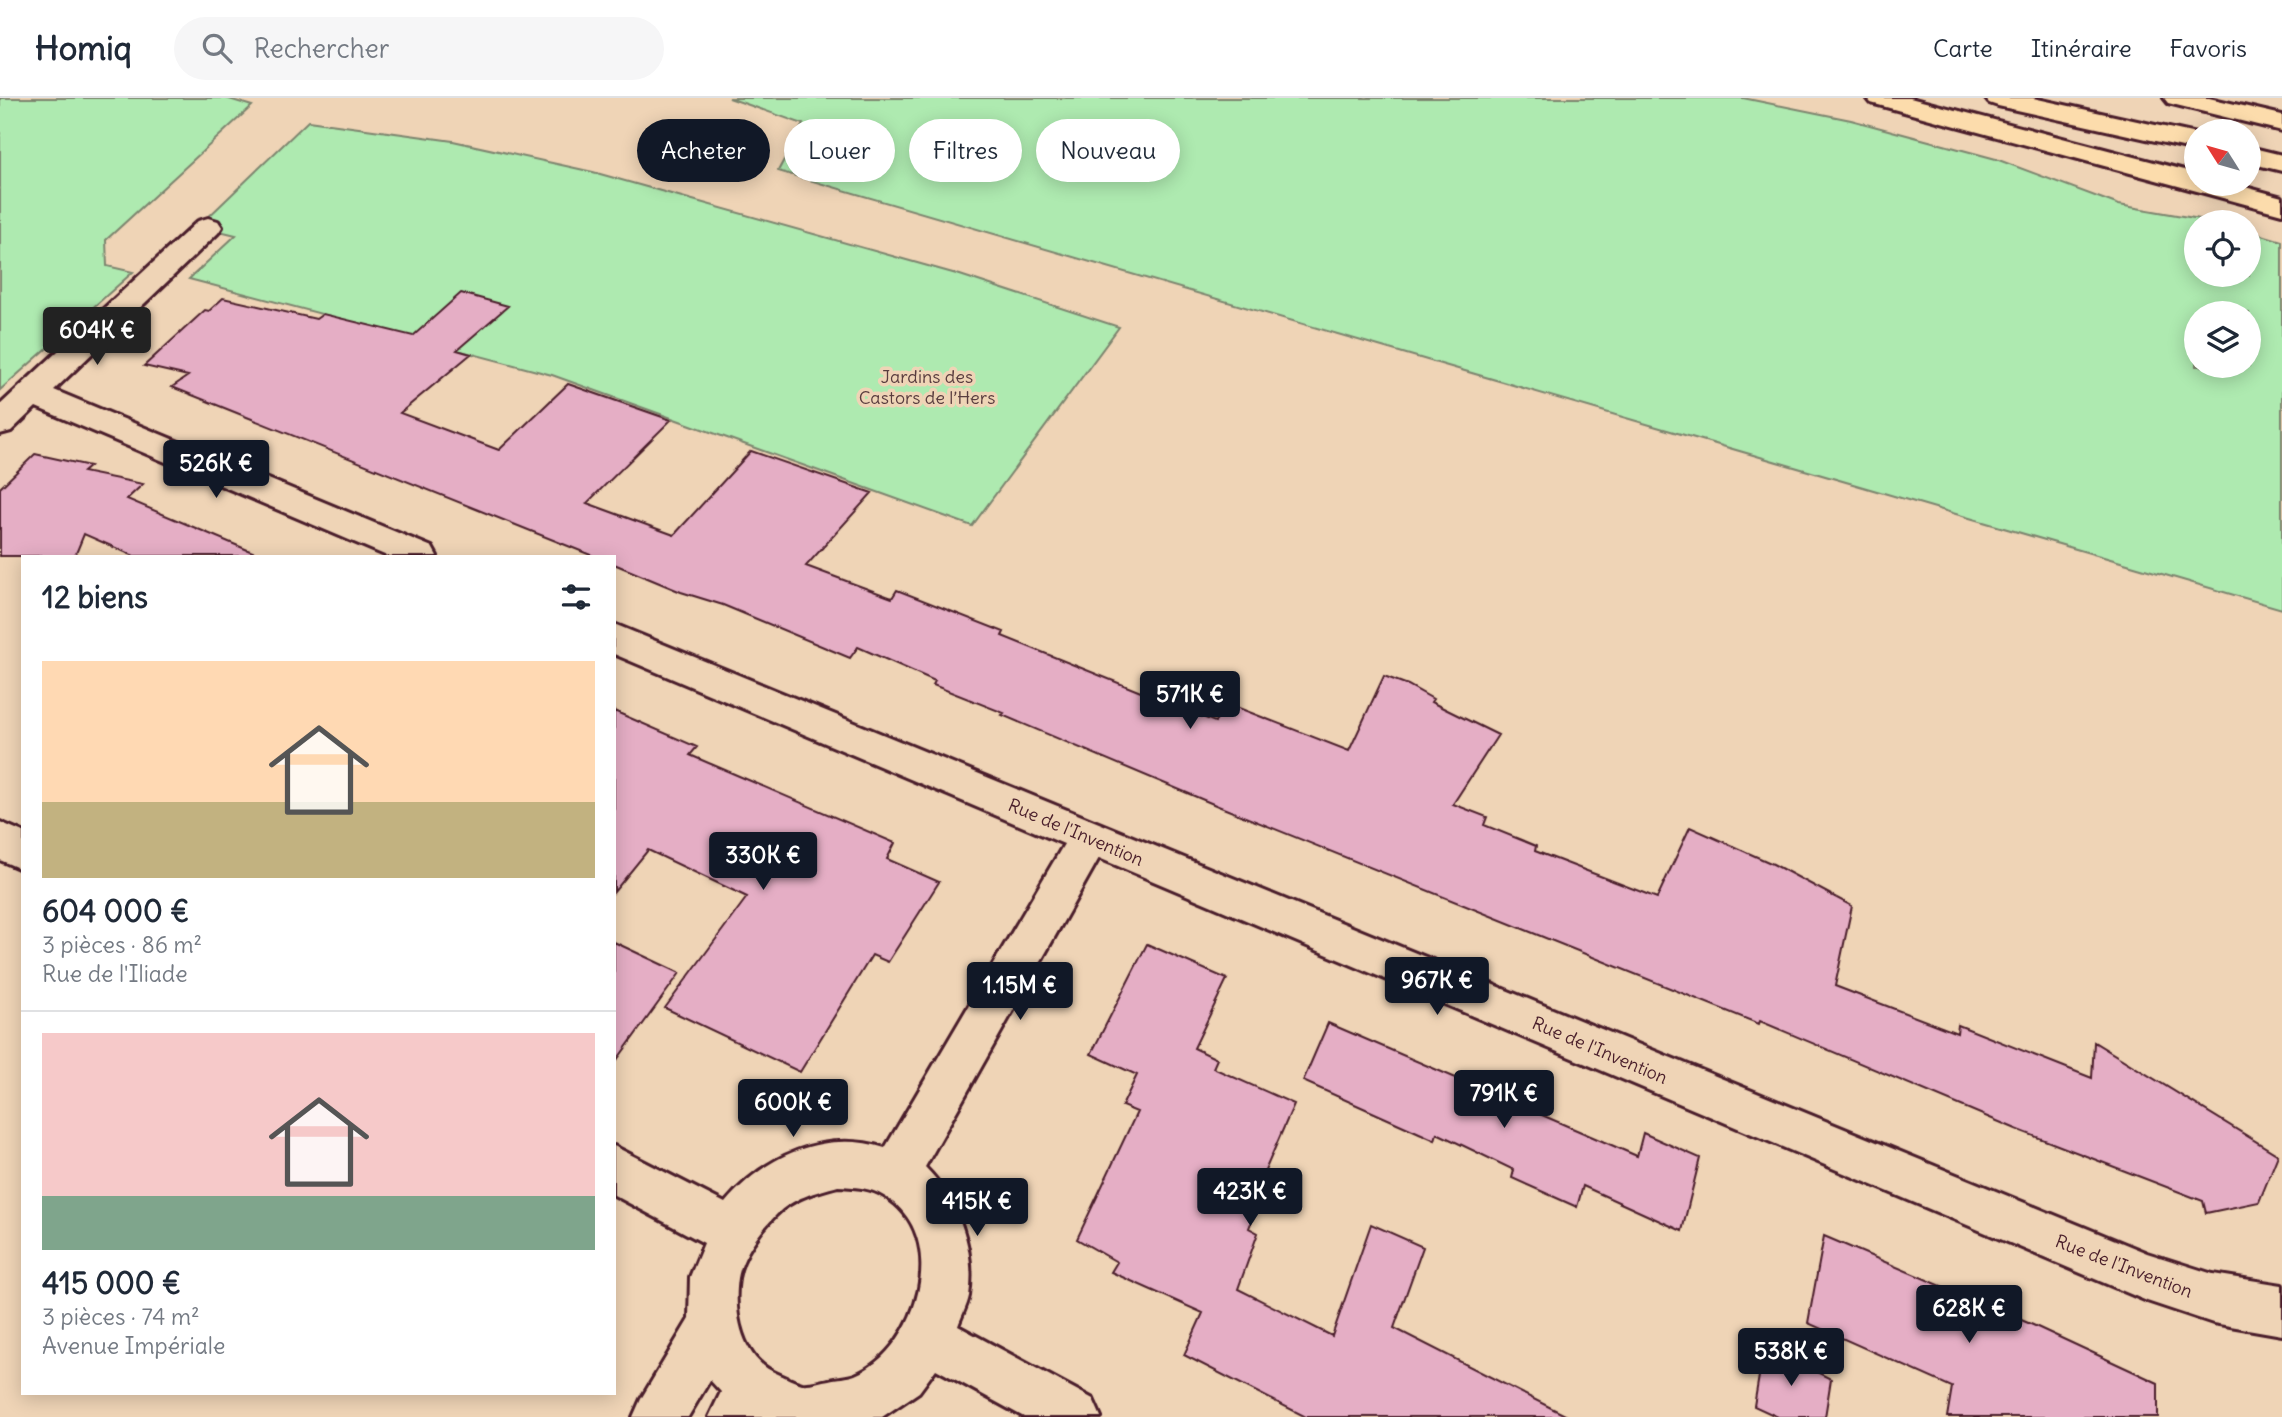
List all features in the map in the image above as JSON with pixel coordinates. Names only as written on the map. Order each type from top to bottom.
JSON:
[{"type":"highway","points":[[1880,98],[2184,178]]},
{"type":"highway","points":[[1998,98],[2184,139]]},
{"type":"highway","points":[[2177,98],[2282,123]]},
{"type":"highway","points":[[2261,158],[2282,163]]},
{"type":"highway","points":[[2247,196],[2282,206]]},
{"type":"street","points":[[0,423],[208,227]]},
{"type":"street","points":[[32,393],[418,555]]},
{"type":"street","name":"Rue de l'Invention","points":[[616,639],[2147,1277],[2186,1292],[2242,1307],[2282,1310]]},
{"type":"street","points":[[895,1175],[1089,838]]},
{"type":"street","points":[[0,840],[21,851]]},
{"type":"street","points":[[838,1163],[865,1165],[895,1175],[910,1185],[934,1215],[945,1253],[944,1296],[929,1338],[901,1374],[859,1408],[804,1410],[743,1403],[714,1325],[714,1277],[732,1232],[761,1196],[798,1173],[838,1163]]},
{"type":"street","points":[[616,1170],[732,1232]]},
{"type":"street","points":[[659,1417],[714,1325]]},
{"type":"street","points":[[929,1338],[1075,1417]]},
{"type":"green space","points":[[0,98],[226,98],[252,106],[106,240],[107,266],[133,272],[0,390]]},
{"type":"green space","points":[[729,98],[1743,98],[1851,120],[1996,159],[2119,205],[2184,216],[2184,287],[2261,287],[2261,235],[2282,241],[2282,609],[816,182],[895,182],[895,119],[789,119]]},
{"type":"green space","name":"Jardins des Castors de l’Hers","points":[[308,121],[453,141],[593,172],[960,275],[1119,327],[972,526],[552,375],[189,279],[236,235],[199,226]]},
{"type":"green space","points":[[784,160],[784,173],[778,171]]},
{"type":"building","points":[[461,293],[508,306],[457,350],[471,354],[400,413],[499,450],[568,384],[671,420],[587,503],[674,535],[751,451],[872,493],[806,566],[892,598],[897,590],[1004,632],[1002,636],[1215,722],[1226,703],[1349,751],[1384,676],[1408,685],[1433,699],[1431,702],[1498,735],[1453,804],[1487,817],[1484,825],[1536,846],[1535,851],[1657,898],[1690,827],[1773,864],[1852,906],[1835,986],[1957,1033],[1958,1025],[2092,1078],[2094,1042],[2278,1155],[2259,1202],[2206,1213],[2203,1201],[2016,1129],[1760,1021],[1759,1024],[1218,806],[933,685],[935,681],[858,647],[850,658],[723,605],[681,592],[616,565],[616,555],[591,555],[172,387],[188,376],[144,366],[205,310],[209,311],[223,298],[316,319],[323,314],[413,336]]},
{"type":"building","points":[[35,454],[90,466],[83,472],[143,484],[127,499],[260,555],[132,555],[84,534],[75,555],[0,556],[0,488]]},
{"type":"building","points":[[616,712],[697,747],[690,755],[895,843],[887,859],[939,882],[888,962],[872,955],[800,1072],[665,1008],[747,897],[648,850],[616,890]]},
{"type":"building","points":[[616,943],[680,973],[616,1061]]},
{"type":"building","points":[[1147,944],[1227,979],[1194,1048],[1217,1059],[1213,1068],[1294,1104],[1264,1173],[1270,1176],[1249,1228],[1258,1233],[1238,1289],[1332,1336],[1371,1224],[1423,1247],[1394,1328],[1569,1417],[1306,1417],[1184,1355],[1203,1313],[1111,1272],[1117,1262],[1077,1239],[1137,1112],[1122,1106],[1137,1075],[1091,1054]]},
{"type":"building","points":[[1328,1023],[1637,1156],[1643,1133],[1700,1158],[1682,1231],[1583,1186],[1577,1207],[1512,1178],[1514,1170],[1437,1133],[1435,1140],[1303,1081]]},
{"type":"building","points":[[1824,1236],[2033,1325],[2158,1383],[2158,1417],[1947,1417],[1952,1387],[1808,1323]]},
{"type":"building","points":[[1764,1346],[1831,1379],[1825,1417],[1778,1417],[1754,1406]]}]
